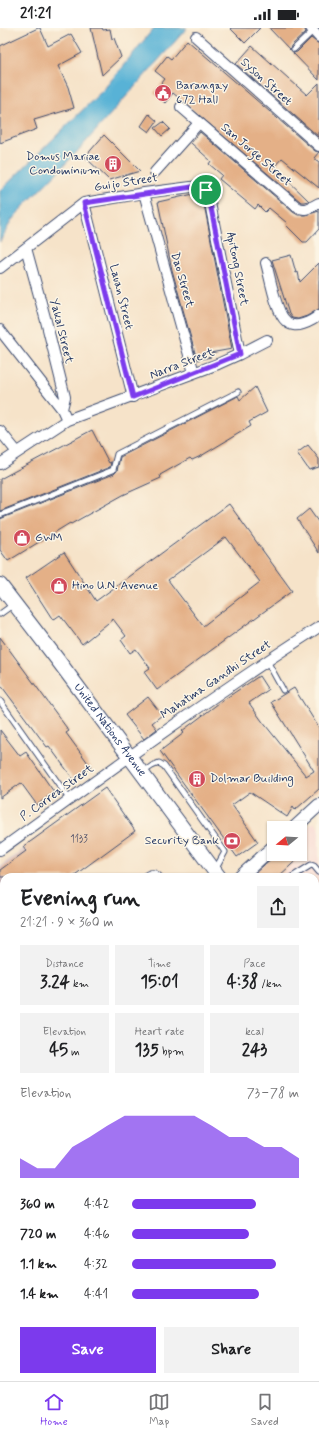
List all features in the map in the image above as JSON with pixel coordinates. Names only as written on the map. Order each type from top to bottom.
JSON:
[{"type":"main road","name":"United Nations Avenue","points":[[7,594],[216,873]]},
{"type":"street","name":"Syson Street","points":[[196,37],[319,146]]},
{"type":"street","name":"San Jorge Street","points":[[181,107],[301,210],[307,209],[319,203]]},
{"type":"street","points":[[155,172],[199,123]]},
{"type":"street","name":"Guijo Street","points":[[0,268],[84,203],[199,186],[206,190]]},
{"type":"street","name":"Apitong Street","points":[[206,190],[209,198],[240,354]]},
{"type":"street","name":"Dao Street","points":[[144,193],[194,373]]},
{"type":"street","name":"Lauan Street","points":[[84,203],[133,397]]},
{"type":"street","name":"Yakal Street","points":[[26,248],[65,397],[62,409],[67,420]]},
{"type":"street","points":[[266,263],[280,315],[286,322],[292,326],[299,325],[319,316]]},
{"type":"street","points":[[0,330],[62,409]]},
{"type":"street","name":"Narra Street","points":[[0,464],[16,452],[67,420],[133,397],[194,373],[240,354],[267,340]]},
{"type":"street","points":[[0,431],[16,452]]},
{"type":"street","name":"Mahatma Gandhi Street","points":[[129,756],[319,627]]},
{"type":"street","name":"P. Correa Street","points":[[0,850],[129,756]]},
{"type":"street","points":[[302,821],[319,805]]},
{"type":"street","points":[[244,873],[267,852]]},
{"type":"lane","points":[[294,49],[315,31]]},
{"type":"lane","points":[[0,515],[113,470],[117,454],[238,392]]},
{"type":"lane","points":[[0,614],[7,594]]},
{"type":"lane","points":[[267,661],[282,690]]},
{"type":"lane","points":[[0,701],[70,800]]},
{"type":"lane","points":[[142,773],[159,763],[164,766],[225,852],[217,873]]},
{"type":"lane","points":[[298,873],[311,865],[314,866],[319,872]]},
{"type":"shaded area","points":[[314,822],[319,828],[319,873],[254,873],[268,861],[307,861],[307,828]]},
{"type":"shaded area","points":[[27,846],[48,873],[0,873],[0,867]]},
{"type":"water","points":[[154,28],[187,28],[76,153],[24,206],[11,221],[0,242],[0,191],[104,89]]},
{"type":"building","points":[[40,28],[48,46],[71,34],[82,53],[58,66],[68,87],[74,108],[34,120],[37,129],[0,143],[0,46]]},
{"type":"building","points":[[91,28],[102,28],[103,30],[110,29],[112,39],[114,38],[121,57],[102,75]]},
{"type":"building","points":[[230,28],[260,28],[245,43]]},
{"type":"building","points":[[269,28],[304,28],[306,32],[291,46],[290,50]]},
{"type":"building","points":[[311,38],[319,44],[319,80],[293,53],[297,52]]},
{"type":"building","points":[[187,40],[315,151],[319,152],[314,158],[319,162],[319,188],[282,158],[274,167],[309,201],[301,202],[173,93],[165,103],[154,93],[165,79],[155,71],[167,56],[171,59]]},
{"type":"building","points":[[252,46],[307,95],[319,83],[319,137],[236,64]]},
{"type":"building","points":[[149,114],[157,121],[149,132],[141,126]]},
{"type":"building","points":[[163,122],[170,129],[162,136],[155,128]]},
{"type":"building","points":[[200,132],[293,212],[298,215],[306,215],[319,211],[319,229],[307,242],[303,242],[286,225],[287,223],[269,208],[265,212],[258,205],[255,209],[219,179],[222,175],[209,164],[211,161],[191,143]]},
{"type":"building","name":"Domus Mariae Condominium","points":[[104,135],[140,171],[109,180],[85,157]]},
{"type":"building","points":[[198,193],[201,194],[204,204],[232,349],[210,353],[211,357],[197,360],[172,270],[158,202]]},
{"type":"building","points":[[291,255],[296,273],[298,272],[300,282],[319,263],[319,309],[298,319],[292,318],[289,314],[272,260]]},
{"type":"building","points":[[255,387],[267,412],[249,422],[251,426],[201,456],[192,460],[190,458],[160,475],[161,478],[123,495],[71,524],[70,523],[8,561],[0,550],[0,519],[114,474],[117,471],[120,457],[238,396],[240,400]]},
{"type":"building","points":[[92,430],[109,463],[111,462],[110,467],[0,511],[0,479]]},
{"type":"building","points":[[308,445],[319,459],[319,467],[309,470],[297,453]]},
{"type":"building","points":[[229,504],[292,591],[157,690],[144,672],[150,668],[136,649],[130,653],[121,640],[126,636],[113,619],[82,644],[60,615],[53,620],[26,578],[64,552],[96,601]],"holes":[[[226,537],[260,582],[203,626],[168,580]]]},
{"type":"building","points":[[309,509],[319,523],[319,553],[297,519]]},
{"type":"building","points":[[0,637],[69,731],[66,733],[91,767],[74,780],[49,746],[47,747],[0,684]]},
{"type":"building","points":[[259,676],[268,690],[249,703],[306,776],[314,771],[271,702],[294,688],[319,728],[319,789],[295,810],[293,807],[287,817],[250,792],[232,805],[258,842],[237,857],[160,751],[184,733],[182,731],[219,703]]},
{"type":"building","points":[[148,697],[162,715],[152,723],[157,729],[144,739],[125,715]]},
{"type":"building","points":[[0,730],[20,756],[26,752],[54,792],[37,805],[21,783],[0,798]]},
{"type":"building","points":[[105,788],[135,831],[77,873],[0,873],[0,870],[26,851],[23,847]]},
{"type":"building","points":[[268,861],[295,861],[282,873],[255,873]]},
{"type":"place","name":"Barangay 672 Hall","points":[[163,93]]},
{"type":"place","name":"Domus Mariae Condominium","points":[[113,164]]},
{"type":"place","name":"GWM","points":[[22,538]]},
{"type":"place","name":"Hino U.N. Avenue","points":[[59,586]]},
{"type":"place","name":"Dolmar Building","points":[[197,779]]},
{"type":"place","name":"Security Bank","points":[[232,841]]},
{"type":"route","points":[[199,186],[206,190],[209,198],[240,354],[133,397],[84,203],[199,186]]}]
